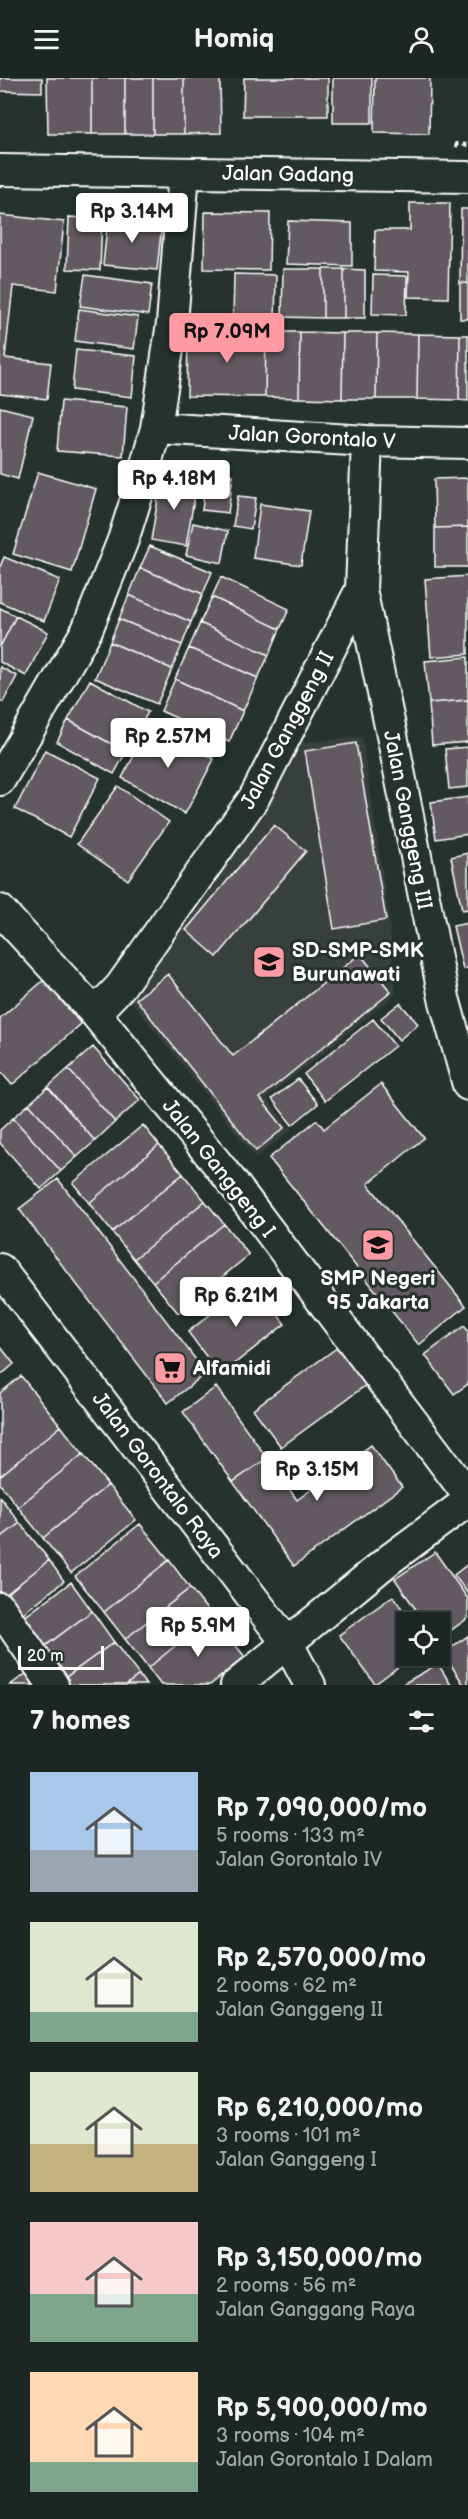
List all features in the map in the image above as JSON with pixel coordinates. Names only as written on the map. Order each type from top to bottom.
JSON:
[{"type":"street","name":"Jalan Gadang","points":[[0,170],[468,177]]},
{"type":"street","points":[[0,780],[87,630],[123,540],[156,428],[172,323],[184,173]]},
{"type":"street","name":"Jalan Gorontalo V","points":[[156,428],[367,441],[468,443]]},
{"type":"street","name":"Jalan Ganggeng II","points":[[95,1013],[120,987],[254,798],[360,589],[367,441]]},
{"type":"street","name":"Jalan Ganggeng III","points":[[360,589],[394,745],[441,986],[468,1085]]},
{"type":"street","name":"Jalan Ganggeng I","points":[[0,910],[95,1013],[233,1183],[468,1495]]},
{"type":"street","name":"Jalan Gorontalo Raya","points":[[0,1269],[288,1644],[310,1685]]},
{"type":"street","points":[[236,1685],[390,1559],[468,1501]]},
{"type":"street","points":[[0,1608],[53,1685]]},
{"type":"shaded area","name":"SD-SMP-SMK Burunawati","points":[[362,737],[388,911],[396,994],[267,1098],[291,1130],[256,1158],[124,992],[298,743]]},
{"type":"building","points":[[0,78],[42,78],[42,92],[0,91]]},
{"type":"building","points":[[47,78],[92,78],[92,134],[48,134]]},
{"type":"building","points":[[92,78],[125,78],[125,134],[92,134]]},
{"type":"building","points":[[125,78],[153,78],[153,134],[125,134]]},
{"type":"building","points":[[153,78],[184,78],[184,134],[153,134]]},
{"type":"building","points":[[184,78],[220,78],[221,133],[184,134]]},
{"type":"building","points":[[244,78],[328,78],[328,116],[243,116]]},
{"type":"building","points":[[333,78],[372,78],[372,123],[333,123]]},
{"type":"building","points":[[375,78],[430,78],[429,134],[374,133]]},
{"type":"building","points":[[410,203],[450,203],[448,298],[408,297],[409,272],[374,271],[375,230],[410,230]]},
{"type":"building","points":[[461,209],[468,209],[468,283],[460,283]]},
{"type":"building","points":[[205,212],[270,213],[269,270],[204,269]]},
{"type":"building","points":[[0,215],[64,222],[57,291],[13,286],[5,358],[51,363],[47,399],[0,394]]},
{"type":"building","points":[[69,217],[102,219],[100,270],[67,269]]},
{"type":"building","points":[[108,217],[162,223],[157,270],[103,265]]},
{"type":"building","points":[[288,221],[352,223],[352,266],[286,264]]},
{"type":"building","points":[[283,269],[323,269],[323,318],[282,317]]},
{"type":"building","points":[[323,269],[344,269],[344,318],[323,318]]},
{"type":"building","points":[[344,269],[365,270],[365,318],[344,318]]},
{"type":"building","points":[[234,274],[276,275],[275,322],[233,321]]},
{"type":"building","points":[[85,275],[152,284],[148,315],[80,306]]},
{"type":"building","points":[[373,275],[407,276],[406,315],[372,314]]},
{"type":"building","points":[[460,283],[468,283],[468,319],[460,319]]},
{"type":"building","points":[[79,309],[138,317],[134,349],[75,341]]},
{"type":"building","points":[[188,331],[266,332],[265,397],[187,396]]},
{"type":"building","points":[[266,332],[300,332],[299,398],[265,397]]},
{"type":"building","points":[[300,332],[343,333],[342,399],[299,398]]},
{"type":"building","points":[[343,333],[377,333],[376,399],[342,399]]},
{"type":"building","points":[[377,333],[418,334],[417,399],[376,399]]},
{"type":"building","points":[[418,334],[460,335],[459,400],[417,399]]},
{"type":"building","points":[[460,335],[468,335],[468,401],[459,400]]},
{"type":"building","points":[[76,350],[136,356],[132,397],[72,390]]},
{"type":"building","points":[[61,401],[127,407],[123,456],[57,451]]},
{"type":"building","points":[[0,407],[33,415],[18,479],[0,474]]},
{"type":"building","points":[[207,471],[233,475],[228,513],[202,510]]},
{"type":"building","points":[[38,472],[96,489],[72,572],[13,554]]},
{"type":"building","points":[[162,475],[197,482],[186,546],[151,540]]},
{"type":"building","points":[[468,478],[468,527],[435,528],[434,479]]},
{"type":"building","points":[[238,496],[256,498],[251,529],[233,526]]},
{"type":"building","points":[[260,504],[309,511],[301,565],[253,558]]},
{"type":"building","points":[[193,523],[228,531],[222,563],[186,555]]},
{"type":"building","points":[[468,527],[468,567],[435,567],[435,528]]},
{"type":"building","points":[[150,546],[212,572],[203,594],[140,568]]},
{"type":"building","points":[[4,557],[60,580],[44,621],[0,602],[0,567]]},
{"type":"building","points":[[140,568],[203,594],[191,622],[129,595]]},
{"type":"building","points":[[468,576],[468,654],[431,657],[425,579]]},
{"type":"building","points":[[221,577],[289,609],[280,629],[212,597]]},
{"type":"building","points":[[129,595],[191,622],[182,645],[119,619]]},
{"type":"building","points":[[212,597],[280,629],[269,655],[200,623]]},
{"type":"building","points":[[0,608],[16,616],[0,647]]},
{"type":"building","points":[[16,616],[48,632],[26,676],[0,662],[0,647]]},
{"type":"building","points":[[119,619],[182,645],[172,669],[110,642]]},
{"type":"building","points":[[200,623],[269,655],[258,678],[189,648]]},
{"type":"building","points":[[110,642],[172,669],[157,704],[95,678]]},
{"type":"building","points":[[189,648],[258,678],[243,711],[175,679]]},
{"type":"building","points":[[468,657],[468,700],[429,703],[425,661]]},
{"type":"building","points":[[0,667],[17,676],[3,702],[0,701]]},
{"type":"building","points":[[175,679],[243,711],[229,742],[161,711]]},
{"type":"building","points":[[90,680],[148,712],[126,752],[68,720]]},
{"type":"building","points":[[468,700],[468,742],[432,745],[429,703]]},
{"type":"building","points":[[68,720],[126,752],[114,774],[57,742]]},
{"type":"building","points":[[151,724],[214,759],[185,814],[122,778]]},
{"type":"building","points":[[356,743],[386,920],[334,929],[305,751]]},
{"type":"building","points":[[468,747],[468,787],[449,789],[445,749]]},
{"type":"building","points":[[45,750],[100,778],[69,837],[15,809]]},
{"type":"building","points":[[118,786],[169,822],[128,880],[77,844]]},
{"type":"building","points":[[468,797],[468,834],[436,839],[431,802]]},
{"type":"building","points":[[274,825],[306,851],[217,957],[186,930]]},
{"type":"building","points":[[468,853],[468,909],[462,910],[451,857]]},
{"type":"building","points":[[468,923],[468,968],[463,969],[453,926]]},
{"type":"building","points":[[360,954],[391,992],[260,1098],[284,1128],[256,1151],[136,999],[168,974],[233,1056]]},
{"type":"building","points":[[44,980],[81,1024],[12,1085],[0,1071],[0,1018]]},
{"type":"building","points":[[400,1003],[418,1024],[399,1040],[381,1018]]},
{"type":"building","points":[[373,1019],[395,1046],[325,1101],[304,1074]]},
{"type":"building","points":[[93,1047],[140,1100],[115,1122],[68,1069]]},
{"type":"building","points":[[68,1069],[115,1122],[95,1141],[48,1087]]},
{"type":"building","points":[[298,1079],[318,1104],[292,1125],[272,1099]]},
{"type":"building","name":"SMP Negeri 95 Jakarta","points":[[381,1084],[424,1138],[368,1184],[466,1306],[419,1345],[269,1158],[317,1120],[324,1129]]},
{"type":"building","points":[[48,1087],[95,1141],[77,1157],[29,1104]]},
{"type":"building","points":[[29,1104],[77,1157],[61,1171],[13,1118]]},
{"type":"building","points":[[13,1118],[61,1171],[41,1189],[0,1143],[0,1130]]},
{"type":"building","points":[[143,1125],[159,1145],[89,1203],[73,1183]]},
{"type":"building","points":[[159,1145],[183,1174],[112,1232],[89,1203]]},
{"type":"building","points":[[183,1174],[205,1201],[134,1259],[112,1232]]},
{"type":"building","points":[[58,1179],[206,1373],[168,1403],[19,1209]]},
{"type":"building","points":[[205,1201],[224,1224],[153,1282],[134,1259]]},
{"type":"building","points":[[224,1224],[249,1255],[178,1313],[153,1282]]},
{"type":"building","points":[[252,1282],[285,1324],[220,1375],[188,1332]]},
{"type":"building","points":[[464,1326],[468,1331],[468,1384],[454,1394],[425,1355]]},
{"type":"building","points":[[0,1346],[14,1364],[0,1376]]},
{"type":"building","points":[[338,1347],[366,1385],[281,1447],[253,1409]]},
{"type":"building","points":[[21,1376],[61,1426],[0,1476],[0,1393]]},
{"type":"building","points":[[216,1387],[267,1458],[233,1482],[183,1412]]},
{"type":"building","points":[[61,1426],[83,1454],[18,1507],[0,1484],[0,1476]]},
{"type":"building","points":[[371,1445],[402,1487],[294,1566],[233,1482],[267,1458],[297,1500]]},
{"type":"building","points":[[83,1454],[108,1485],[43,1538],[18,1507]]},
{"type":"building","points":[[108,1485],[136,1520],[71,1573],[43,1538]]},
{"type":"building","points":[[0,1497],[20,1523],[0,1538]]},
{"type":"building","points":[[20,1523],[49,1560],[3,1597],[0,1593],[0,1538]]},
{"type":"building","points":[[140,1524],[169,1560],[104,1612],[75,1576]]},
{"type":"building","points":[[435,1552],[468,1599],[468,1618],[450,1631],[450,1612],[418,1612],[395,1579]]},
{"type":"building","points":[[49,1560],[64,1581],[18,1617],[3,1597]]},
{"type":"building","points":[[169,1560],[190,1588],[125,1639],[104,1612]]},
{"type":"building","points":[[468,1564],[468,1594],[454,1575]]},
{"type":"building","points":[[71,1582],[92,1611],[40,1650],[19,1621]]},
{"type":"building","points":[[190,1588],[212,1616],[148,1668],[125,1639]]},
{"type":"building","points":[[393,1596],[404,1612],[396,1612],[396,1666],[399,1666],[375,1684],[339,1635]]},
{"type":"building","points":[[92,1611],[114,1642],[62,1680],[40,1650]]},
{"type":"building","points":[[212,1616],[245,1657],[210,1685],[161,1685],[148,1668]]},
{"type":"building","points":[[468,1636],[468,1685],[464,1685],[450,1664],[450,1648]]},
{"type":"building","points":[[114,1642],[139,1675],[126,1685],[65,1685],[62,1680]]},
{"type":"building","points":[[434,1666],[439,1666],[451,1685],[401,1685]]},
{"type":"building","points":[[33,1669],[44,1685],[10,1685]]},
{"type":"building","points":[[139,1675],[146,1685],[126,1685]]},
{"type":"place","name":"SD-SMP-SMK Burunawati","points":[[269,962]]},
{"type":"place","name":"SMP Negeri 95 Jakarta","points":[[378,1245]]},
{"type":"place","name":"Alfamidi","points":[[170,1368]]}]
